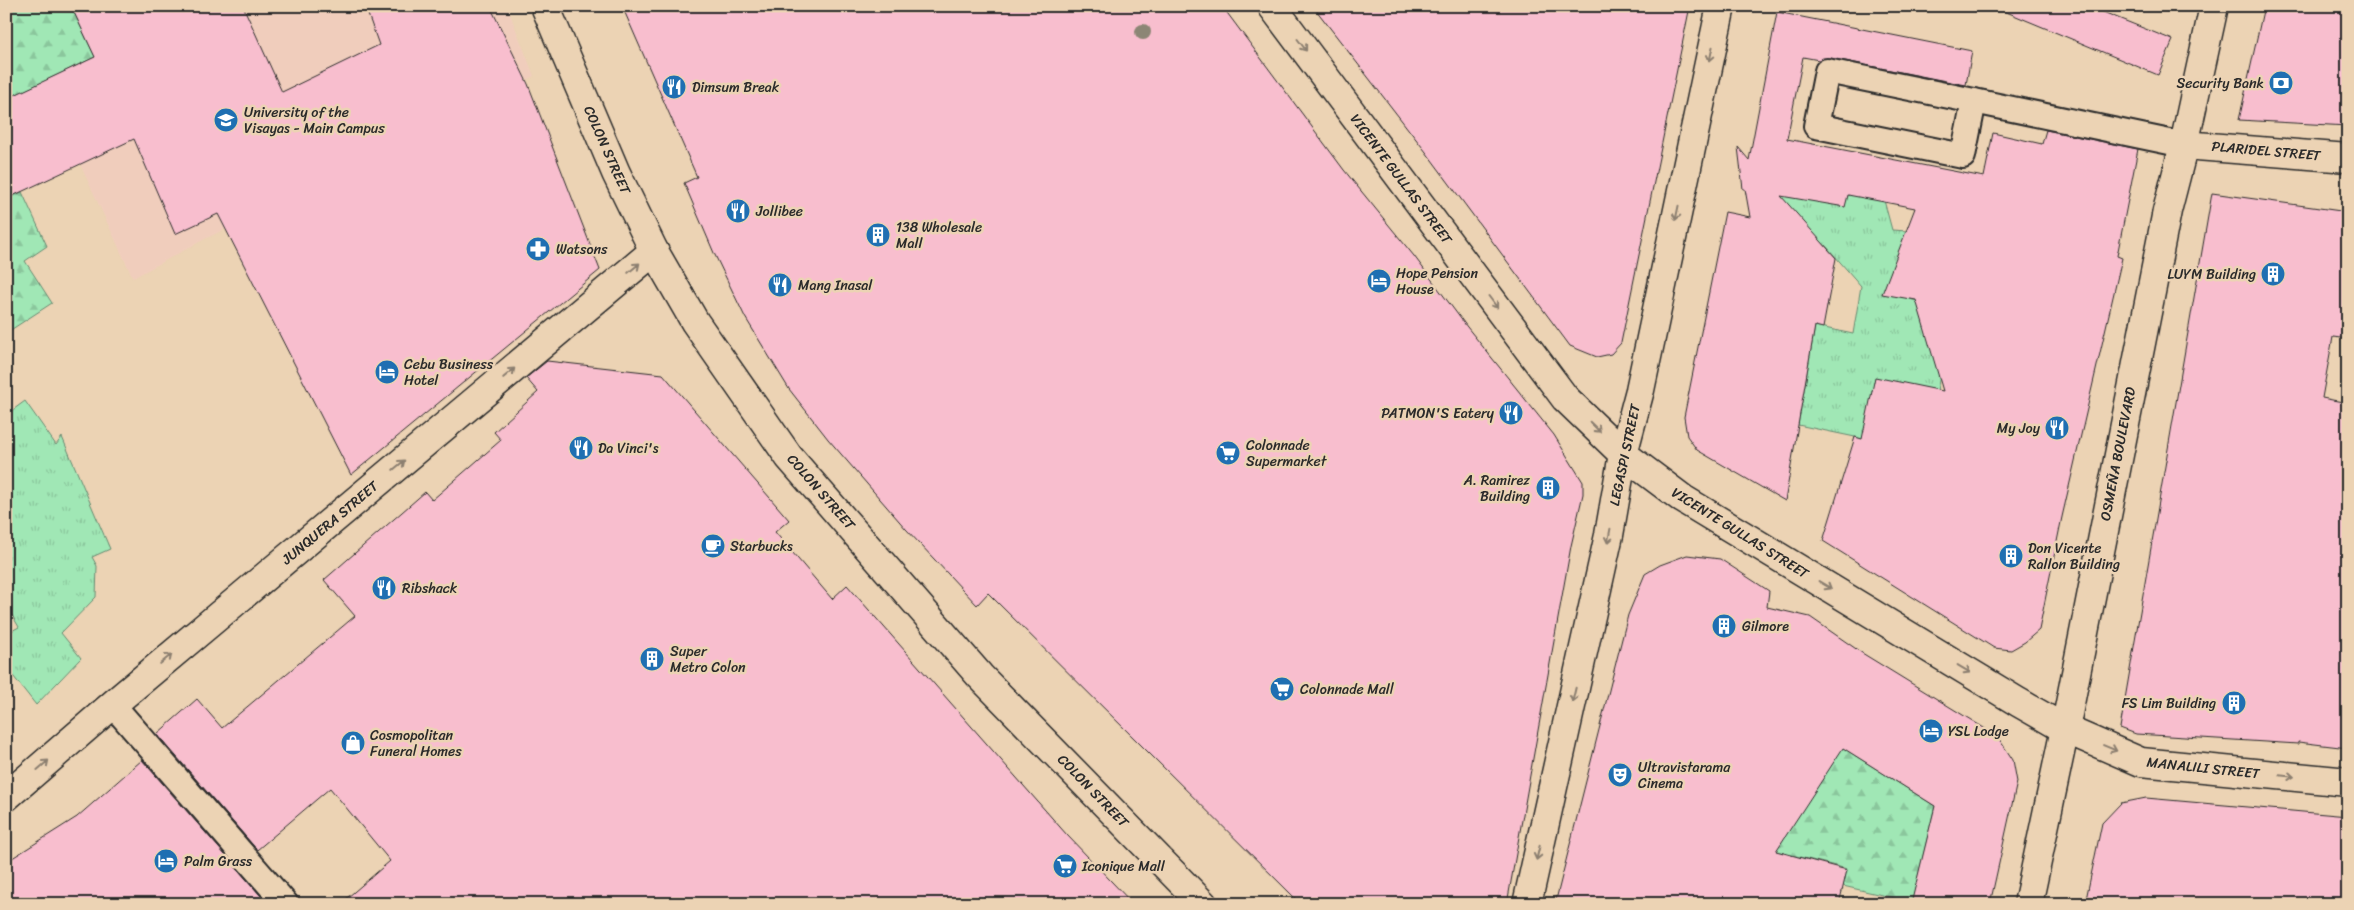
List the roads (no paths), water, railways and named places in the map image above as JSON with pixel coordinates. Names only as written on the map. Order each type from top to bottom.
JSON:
[{"type":"street","name":"COLON STREET","points":[[546,6],[616,173],[654,251],[695,322],[789,457],[980,676],[1203,904]]},
{"type":"street","name":"VICENTE GULLAS STREET","points":[[1272,6],[1565,398],[1623,454],[1682,499],[2065,729]]},
{"type":"street","name":"LEGASPI STREET","points":[[1527,904],[1609,535],[1623,454],[1642,380],[1721,6]]},
{"type":"street","name":"OSMEÑA BOULEVARD","points":[[2028,904],[2065,729],[2167,211],[2184,145],[2214,6]]},
{"type":"street","name":"PLARIDEL STREET","points":[[2184,145],[2348,158]]},
{"type":"street","name":"JUNQUERA STREET","points":[[6,797],[112,704],[654,251]]},
{"type":"street","name":"MANALILI STREET","points":[[2065,729],[2141,762],[2348,782]]},
{"type":"lane","points":[[1974,100],[1963,156],[1816,126],[1827,71],[1974,100],[2184,145]]},
{"type":"lane","points":[[112,704],[286,904]]},
{"type":"place","name":"Security Bank","points":[[2281,83]]},
{"type":"place","name":"Dimsum Break","points":[[674,87]]},
{"type":"place","name":"University of the Visayas - Main Campus","points":[[226,120]]},
{"type":"place","name":"Jollibee","points":[[738,211]]},
{"type":"place","name":"138 Wholesale Mall","points":[[878,235]]},
{"type":"place","name":"Watsons","points":[[538,249]]},
{"type":"place","name":"LUYM Building","points":[[2273,274]]},
{"type":"place","name":"Hope Pension House","points":[[1379,281]]},
{"type":"place","name":"Mang Inasal","points":[[780,285]]},
{"type":"place","name":"Cebu Business Hotel","points":[[387,372]]},
{"type":"place","name":"PATMON'S Eatery","points":[[1511,413]]},
{"type":"place","name":"My Joy","points":[[2057,428]]},
{"type":"place","name":"Da Vinci's","points":[[581,448]]},
{"type":"place","name":"Colonnade Supermarket","points":[[1228,453]]},
{"type":"place","name":"A. Ramirez Building","points":[[1548,488]]},
{"type":"place","name":"Starbucks","points":[[713,546]]},
{"type":"place","name":"Don Vicente Rallon Building","points":[[2011,556]]},
{"type":"place","name":"Ribshack","points":[[384,588]]},
{"type":"place","name":"Gilmore","points":[[1724,626]]},
{"type":"place","name":"Super Metro Colon","points":[[652,659]]},
{"type":"place","name":"Colonnade Mall","points":[[1282,689]]},
{"type":"place","name":"FS Lim Building","points":[[2234,703]]},
{"type":"place","name":"YSL Lodge","points":[[1931,731]]},
{"type":"place","name":"Cosmopolitan Funeral Homes","points":[[353,743]]},
{"type":"place","name":"Ultravistarama Cinema","points":[[1620,775]]},
{"type":"place","name":"Palm Grass","points":[[166,861]]},
{"type":"place","name":"Iconique Mall","points":[[1065,866]]}]
